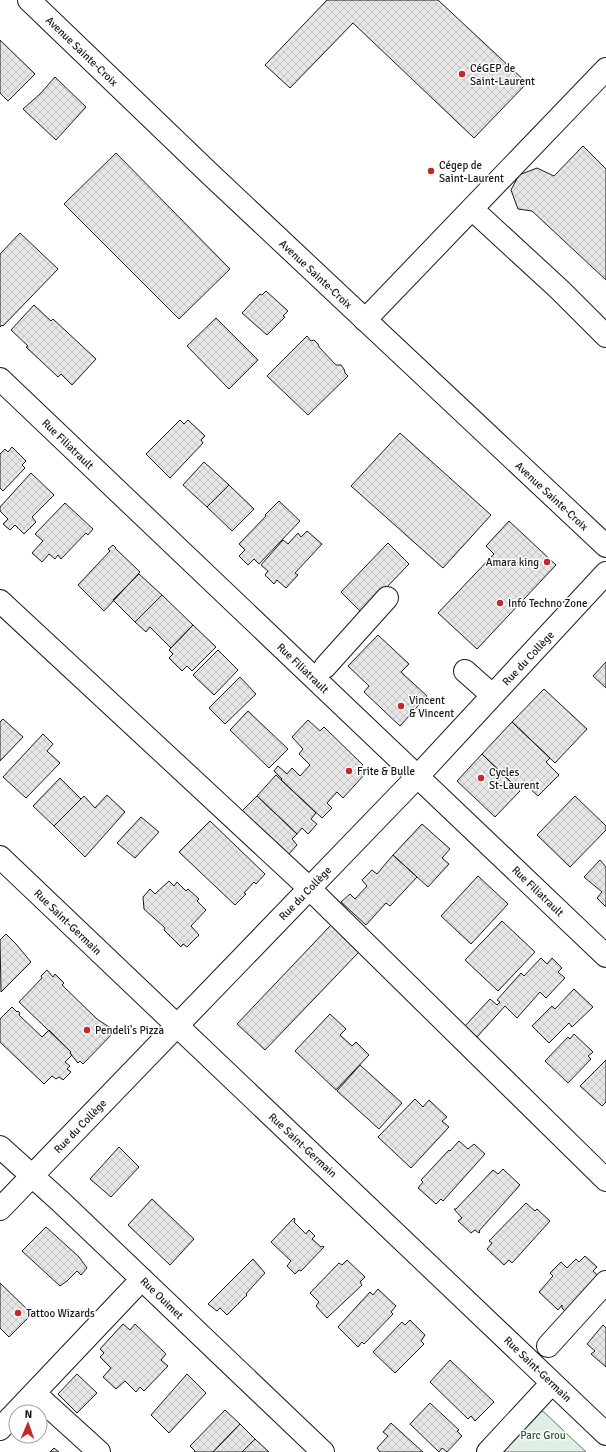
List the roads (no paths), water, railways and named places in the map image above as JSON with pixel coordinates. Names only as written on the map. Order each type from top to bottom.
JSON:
[{"type":"street","name":"Avenue Sainte-Croix","points":[[30,0],[210,174],[606,546]]},
{"type":"street","points":[[365,320],[606,69]]},
{"type":"street","points":[[472,209],[560,290],[606,336]]},
{"type":"street","name":"Rue Filiatrault","points":[[0,379],[416,777],[606,956]]},
{"type":"street","name":"Rue du Collège","points":[[0,1208],[416,777],[606,574]]},
{"type":"street","points":[[325,667],[387,598]]},
{"type":"street","points":[[0,601],[309,888],[606,1180]]},
{"type":"street","points":[[465,671],[492,695]]},
{"type":"street","name":"Rue Saint-Germain","points":[[0,857],[606,1434]]},
{"type":"street","name":"Rue Ouimet","points":[[0,1147],[142,1278],[323,1452]]},
{"type":"street","points":[[24,1404],[142,1278]]},
{"type":"street","points":[[548,1346],[606,1282]]},
{"type":"street","points":[[488,1452],[552,1383]]},
{"type":"street","points":[[34,1393],[99,1452]]},
{"type":"street","points":[[0,1429],[8,1420]]},
{"type":"place","name":"CéGEP de Saint-Laurent","points":[[462,74]]},
{"type":"place","name":"Cégep de Saint-Laurent","points":[[431,171]]},
{"type":"place","name":"Amara king","points":[[547,562]]},
{"type":"place","name":"Info Techno Zone","points":[[500,603]]},
{"type":"place","name":"Vincent & Vincent","points":[[401,706]]},
{"type":"place","name":"Frite & Bulle","points":[[349,771]]},
{"type":"place","name":"Cycles St-Laurent","points":[[481,778]]},
{"type":"place","name":"Pendeli's Pizza","points":[[87,1030]]},
{"type":"place","name":"Tattoo Wizards","points":[[18,1313]]},
{"type":"park label","name":"Parc Grou","points":[[543,1435]]}]
